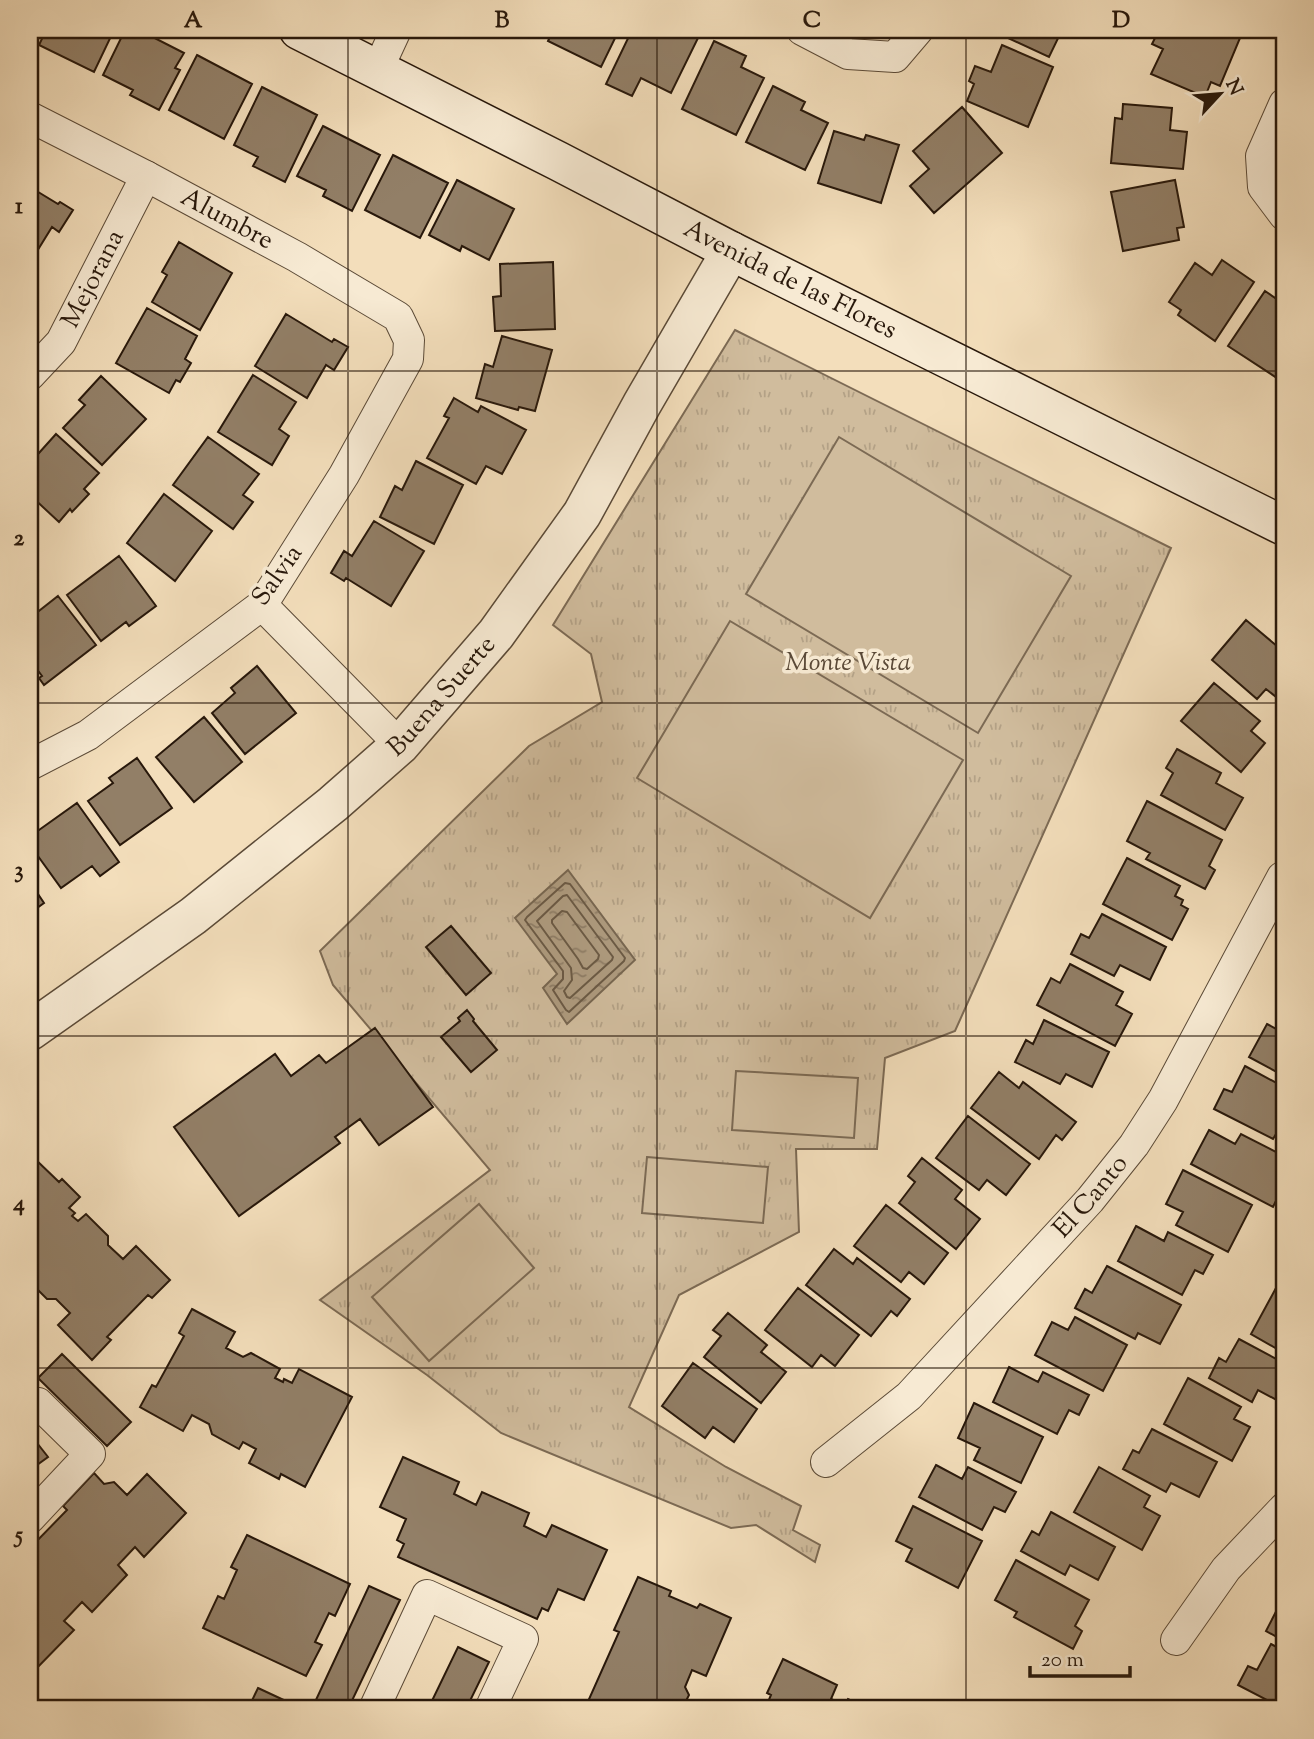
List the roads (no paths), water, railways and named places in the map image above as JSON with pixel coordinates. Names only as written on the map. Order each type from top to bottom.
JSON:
[{"type":"main road","name":"Avenida de las Flores","points":[[299,30],[731,251],[1284,526]]},
{"type":"main road","name":"Buena Suerte","points":[[30,1031],[193,916],[333,804],[400,745],[496,634],[582,514],[731,251]]},
{"type":"street","points":[[378,69],[396,30]]},
{"type":"street","points":[[802,30],[848,54],[895,57],[918,30]]},
{"type":"street","points":[[1284,104],[1261,156],[1263,187],[1284,215]]},
{"type":"street","name":"Alumbre","points":[[30,117],[297,257],[398,317],[409,340]]},
{"type":"street","name":"Mejorana","points":[[30,375],[61,342],[146,176]]},
{"type":"street","name":"Salvia","points":[[30,765],[88,735],[262,605],[344,475],[402,371],[408,359],[409,340]]},
{"type":"street","points":[[262,605],[400,745]]},
{"type":"street","name":"El Canto","points":[[827,1462],[909,1396],[1090,1200],[1134,1145],[1163,1100],[1284,876]]},
{"type":"street","points":[[30,1518],[90,1454],[34,1405]]},
{"type":"street","points":[[1176,1640],[1226,1569],[1284,1508]]},
{"type":"street","points":[[374,1709],[427,1595],[523,1639],[490,1709]]},
{"type":"water","points":[[568,870],[635,960],[567,1024],[543,988],[557,974],[515,918]]},
{"type":"park label","name":"Monte Vista","points":[[848,663]]}]
